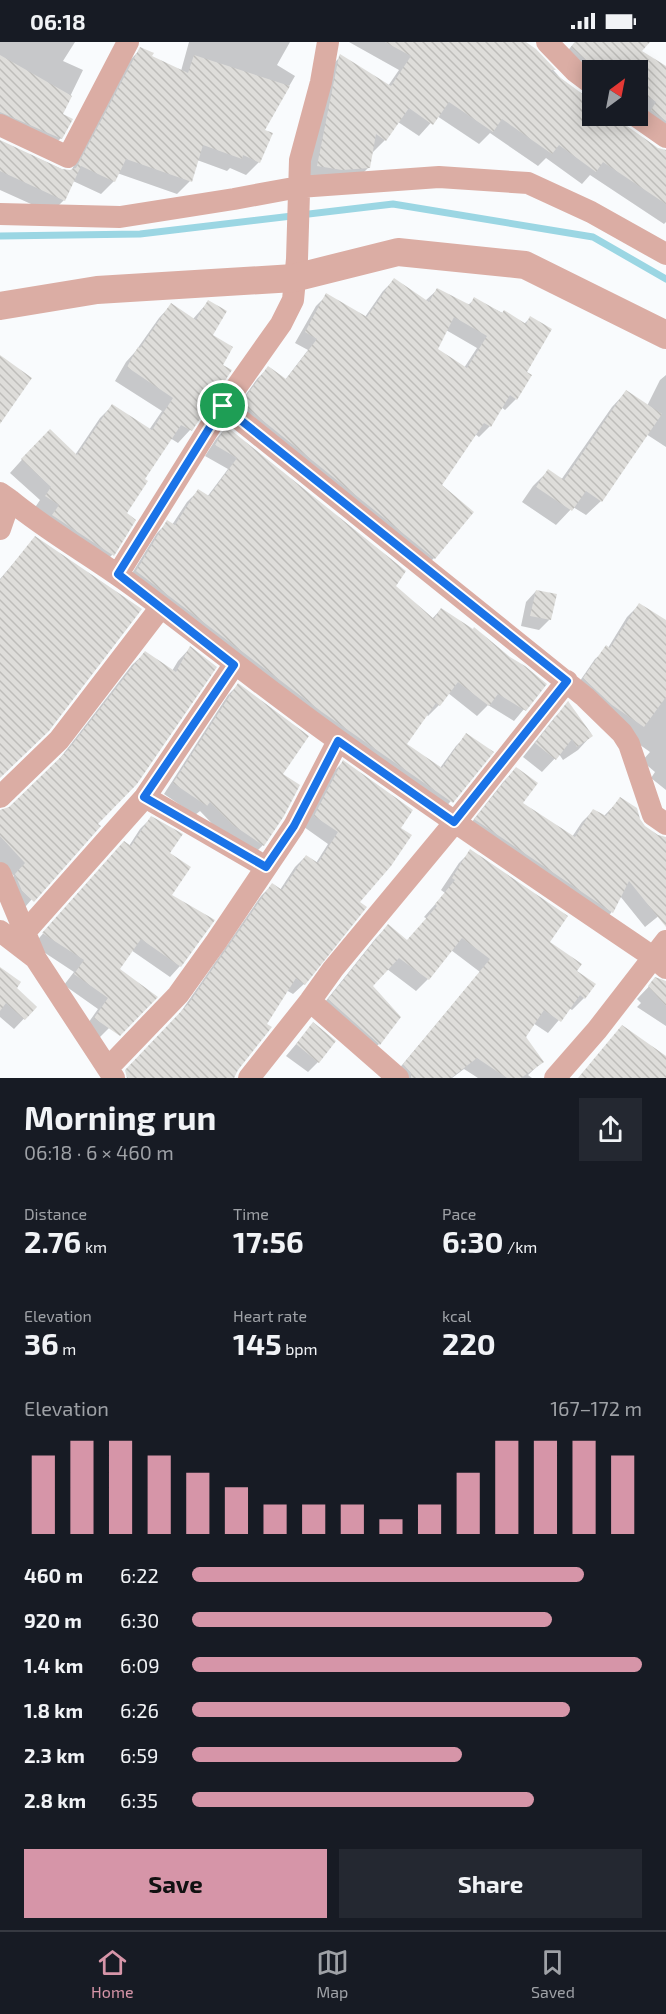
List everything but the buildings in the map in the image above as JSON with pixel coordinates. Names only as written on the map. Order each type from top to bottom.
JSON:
[{"type":"street","points":[[0,125],[68,157],[128,42]]},
{"type":"street","points":[[118,574],[223,406],[281,324],[292,300],[296,268],[300,160],[321,82],[328,42]]},
{"type":"street","points":[[548,42],[582,76]]},
{"type":"street","points":[[648,124],[666,137]]},
{"type":"street","points":[[0,214],[120,218],[439,177],[528,183],[591,212],[666,254]]},
{"type":"street","points":[[0,306],[97,290],[296,268],[398,252],[525,265],[666,334]]},
{"type":"street","points":[[223,406],[567,681],[622,733],[629,744],[653,815],[666,824]]},
{"type":"street","points":[[5,496],[38,523],[118,574],[234,665],[338,741],[454,822],[662,955],[555,1078]]},
{"type":"street","points":[[0,529],[5,496]]},
{"type":"street","points":[[0,797],[58,740],[162,607]]},
{"type":"street","points":[[25,932],[144,797],[234,665]]},
{"type":"street","points":[[249,1078],[333,969],[567,681]]},
{"type":"street","points":[[0,873],[36,959],[111,1073],[178,995],[266,867],[294,826],[338,741]]},
{"type":"street","points":[[144,797],[266,867]]},
{"type":"street","points":[[0,931],[36,959]]},
{"type":"street","points":[[310,1001],[398,1078]]},
{"type":"waterway","points":[[0,236],[140,234],[393,204],[593,237],[666,279]]},
{"type":"route","points":[[223,406],[567,681],[454,822],[338,741],[294,826],[266,867],[144,797],[234,665],[118,574],[223,406]]}]
